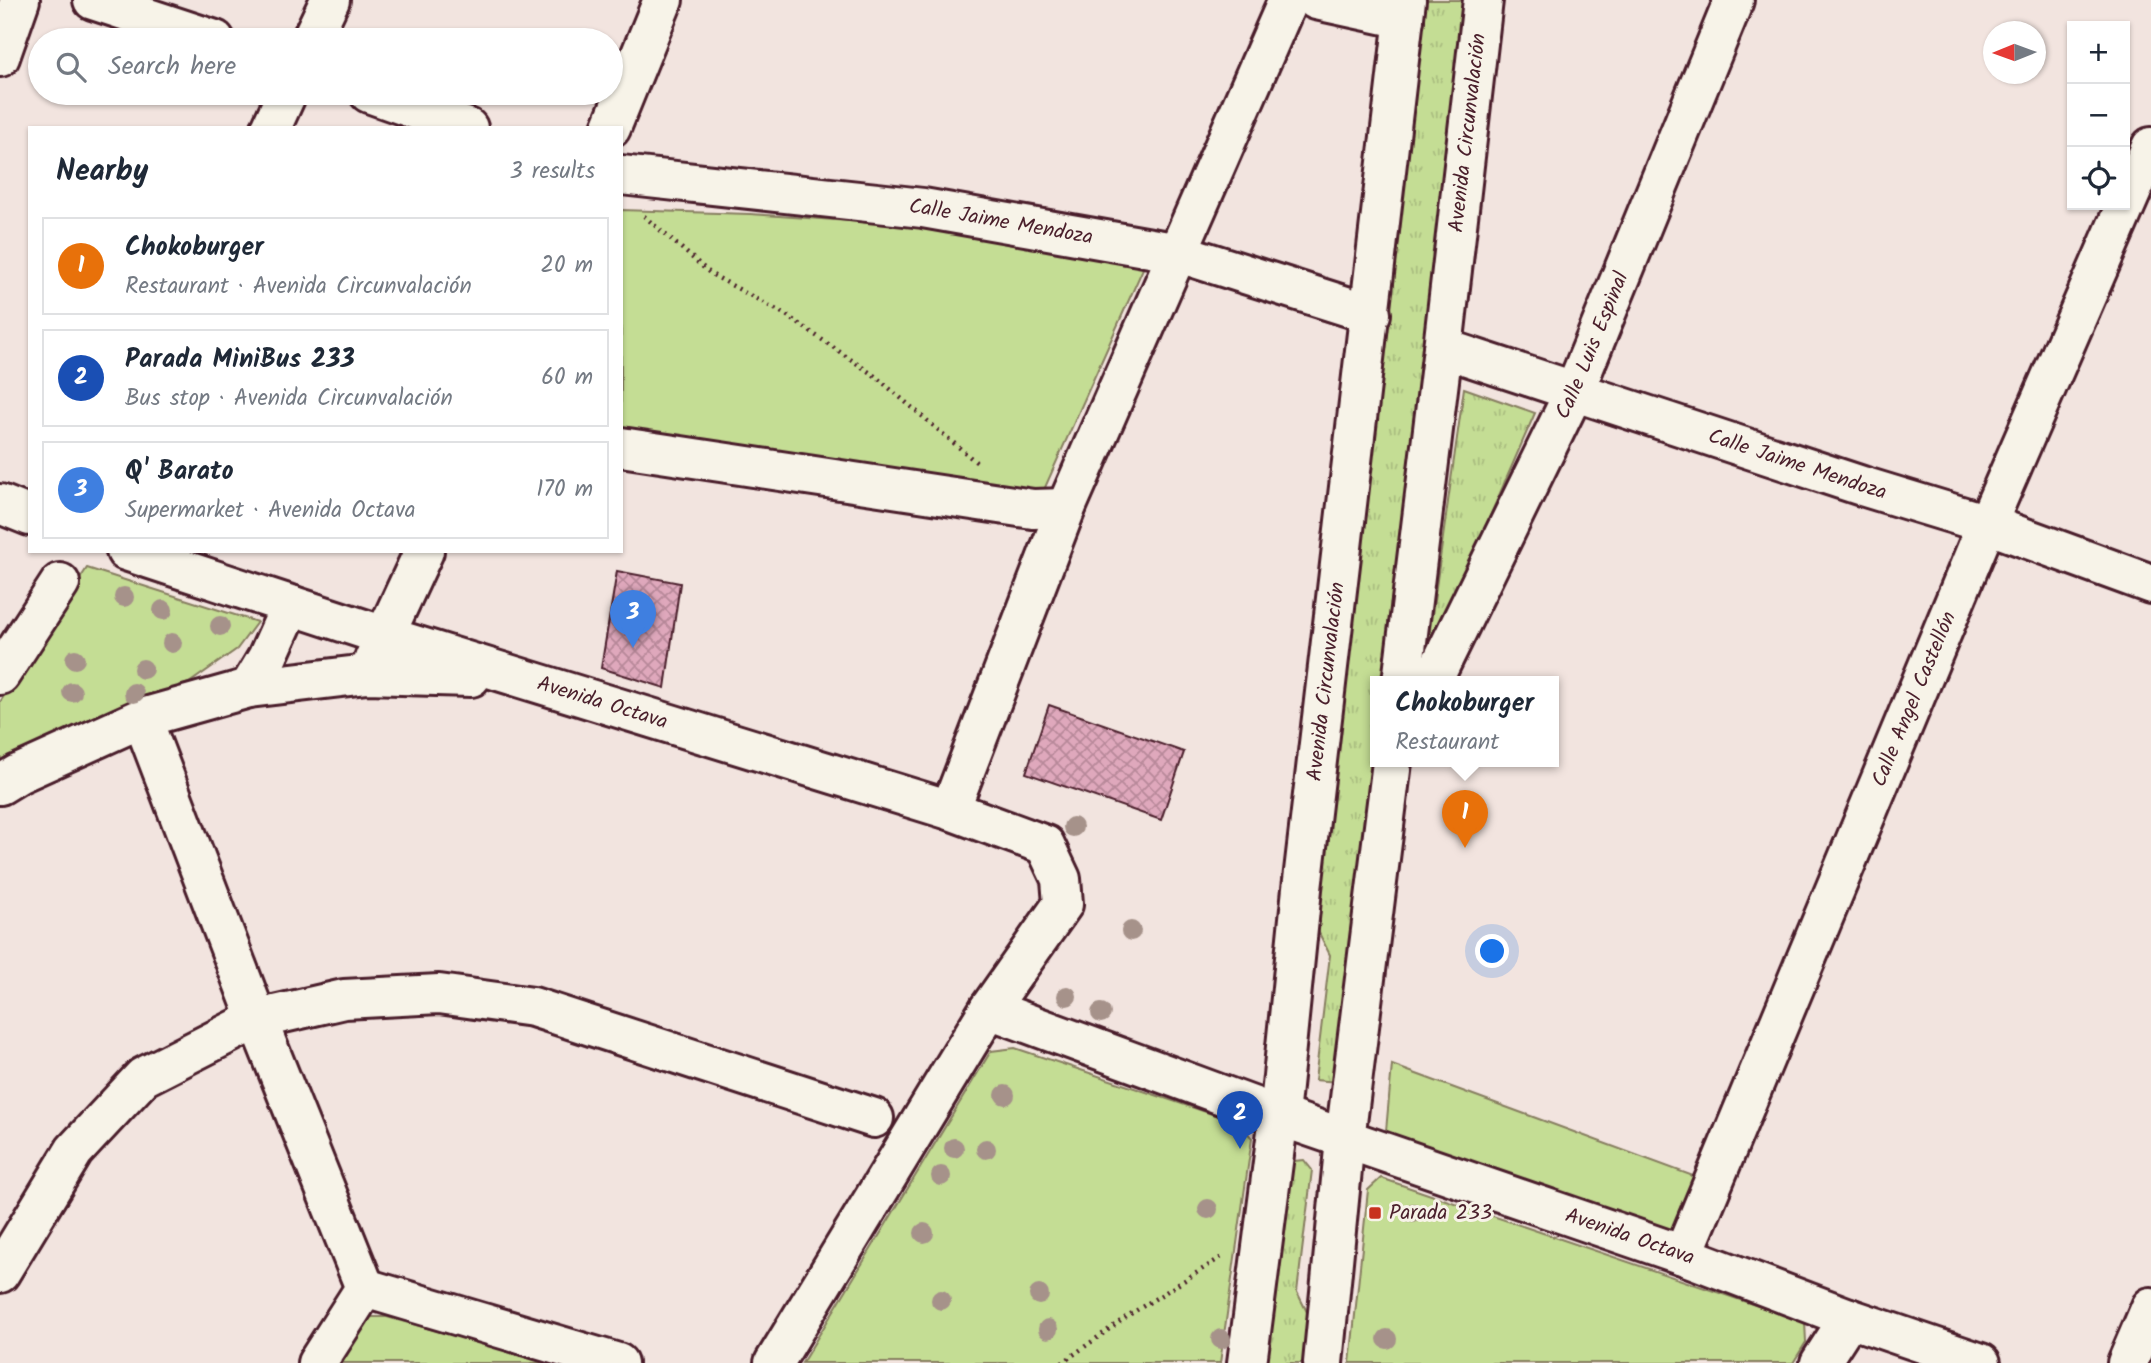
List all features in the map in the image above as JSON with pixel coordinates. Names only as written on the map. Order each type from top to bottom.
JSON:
[{"type":"street","points":[[0,57],[20,0]]},
{"type":"street","points":[[93,0],[178,28]]},
{"type":"street","points":[[317,28],[330,0]]},
{"type":"street","points":[[623,98],[663,0]]},
{"type":"street","points":[[950,810],[1066,508],[1288,0]]},
{"type":"street","points":[[1316,0],[1405,10]]},
{"type":"street","name":"Avenida Circunvalación","points":[[1403,676],[1483,0]]},
{"type":"street","name":"Calle Luis Espinal","points":[[1435,676],[1574,392],[1734,0]]},
{"type":"street","name":"Avenida Circunvalación","points":[[1247,1363],[1279,1116],[1405,10]]},
{"type":"street","points":[[272,126],[281,105]]},
{"type":"street","points":[[403,105],[462,126]]},
{"type":"street","points":[[612,126],[620,105]]},
{"type":"street","name":"Calle Angel Castellón","points":[[1683,1255],[1987,524],[2151,146]]},
{"type":"street","name":"Calle Jaime Mendoza","points":[[623,175],[923,208],[1179,253],[1371,314]]},
{"type":"street","name":"Calle Jaime Mendoza","points":[[1443,348],[1850,483],[1987,524],[2151,584]]},
{"type":"street","points":[[623,447],[1033,509],[1066,508]]},
{"type":"street","points":[[0,504],[28,515]]},
{"type":"street","name":"Avenida Octava","points":[[132,553],[385,636],[950,810],[1045,845],[1061,878],[1063,904],[989,1009],[1279,1116],[1683,1255],[1849,1318],[1981,1363]]},
{"type":"street","points":[[367,674],[423,553]]},
{"type":"street","points":[[0,675],[60,583]]},
{"type":"street","points":[[249,688],[267,658],[291,605]]},
{"type":"street","points":[[0,785],[18,774],[142,718],[249,688],[367,674],[444,675],[536,682]]},
{"type":"street","points":[[142,718],[257,1019],[365,1288]]},
{"type":"street","points":[[1323,1363],[1345,1139],[1392,767]]},
{"type":"street","points":[[0,1273],[74,1151],[143,1077],[257,1019],[344,999],[439,994],[533,1007],[874,1118]]},
{"type":"street","points":[[774,1363],[989,1009]]},
{"type":"street","points":[[317,1363],[365,1288]]},
{"type":"street","points":[[365,1288],[618,1363]]},
{"type":"street","points":[[2127,1363],[2151,1307]]},
{"type":"street","points":[[1820,1363],[1849,1318]]},
{"type":"path","points":[[641,214],[711,274],[786,315],[875,376],[979,465]]},
{"type":"path","points":[[1062,1363],[1129,1315],[1225,1256],[1266,1205]]},
{"type":"green space","points":[[1423,0],[1465,0],[1386,676],[1370,676],[1370,767],[1375,767],[1338,1082],[1315,1080],[1330,955],[1316,927]]},
{"type":"green space","points":[[623,210],[750,214],[906,225],[1145,264],[1043,492],[623,430]]},
{"type":"green space","points":[[1464,388],[1535,413],[1425,665]]},
{"type":"green space","points":[[87,568],[257,622],[237,649],[189,683],[127,704],[0,769],[0,702]]},
{"type":"green space","points":[[1015,1048],[1239,1123],[1252,1138],[1220,1363],[802,1363],[991,1051]]},
{"type":"green space","points":[[1392,1065],[1696,1177],[1673,1231],[1399,1142],[1386,1131]]},
{"type":"green space","points":[[1304,1160],[1312,1170],[1297,1292],[1311,1320],[1306,1363],[1265,1363],[1288,1169],[1294,1161]]},
{"type":"green space","points":[[1381,1178],[1805,1322],[1806,1342],[1793,1363],[1350,1363],[1368,1190]]},
{"type":"green space","points":[[371,1317],[387,1317],[553,1363],[334,1363],[353,1333]]},
{"type":"building","points":[[617,571],[680,583],[665,688],[601,668]]},
{"type":"building","points":[[1049,705],[1184,752],[1161,820],[1026,773]]},
{"type":"place","name":"Q' Barato","points":[[633,648]]},
{"type":"place","name":"Chokoburger","points":[[1465,848]]},
{"type":"place","name":"Parada MiniBus 233","points":[[1240,1149]]},
{"type":"place","name":"Parada 233","points":[[1375,1213]]}]
